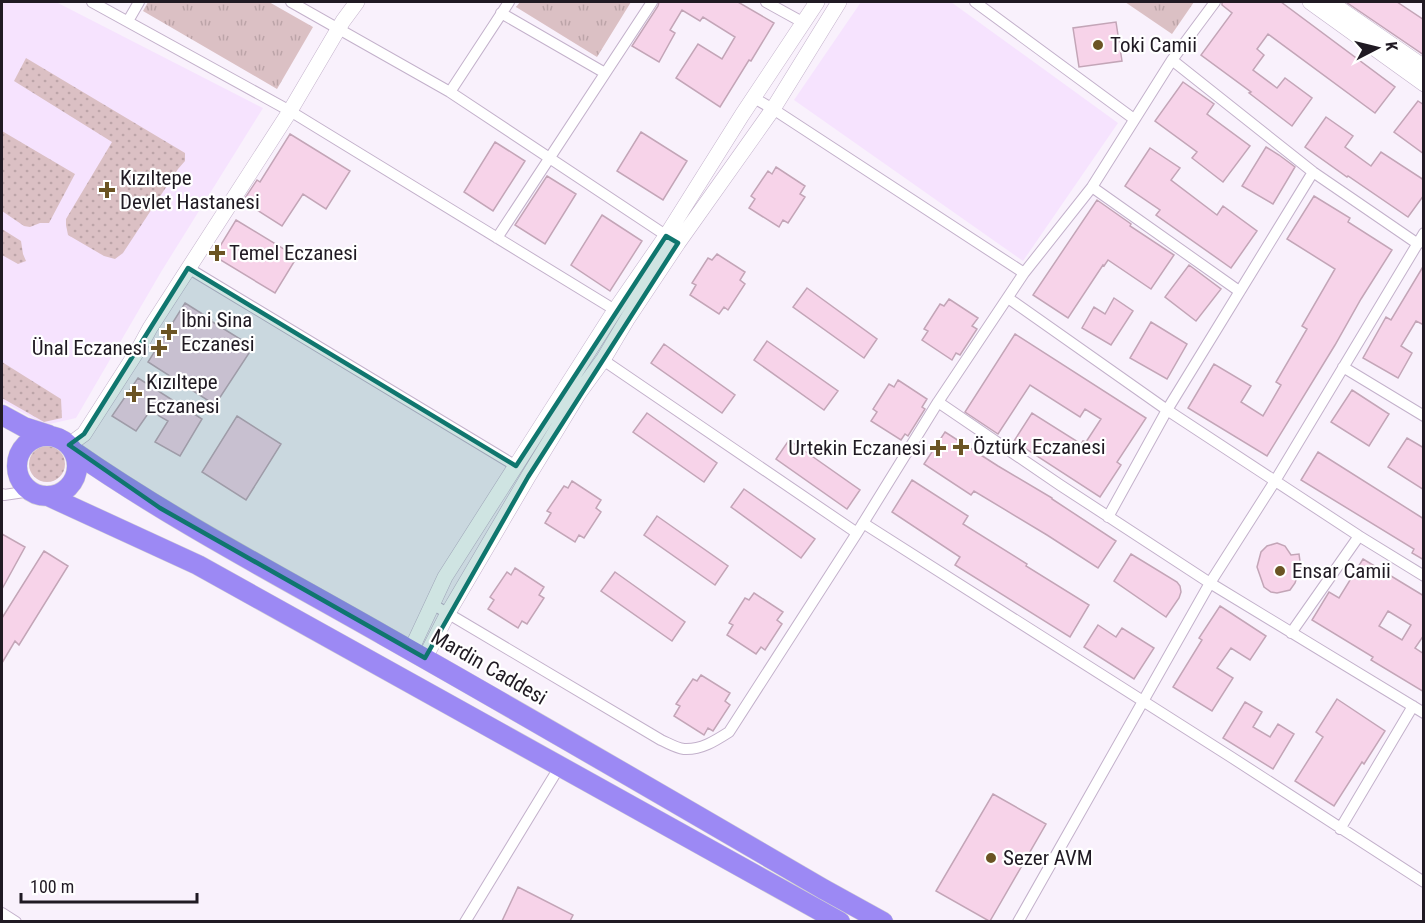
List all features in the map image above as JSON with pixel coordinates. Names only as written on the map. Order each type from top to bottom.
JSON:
[{"type":"highway","name":"Mardin Caddesi","points":[[2,415],[24,427],[61,439],[101,471],[160,508],[418,654],[825,890],[883,921]]},
{"type":"highway","points":[[51,436],[32,439],[19,454],[18,473],[33,489],[57,494],[65,490],[75,475],[77,466],[71,448]]},
{"type":"highway","points":[[2,466],[33,489],[198,565],[840,921]]},
{"type":"street","points":[[92,2],[290,111],[615,310]]},
{"type":"street","points":[[128,21],[139,2]]},
{"type":"street","points":[[291,2],[450,92],[672,240]]},
{"type":"street","points":[[71,448],[84,434],[138,350],[357,2]]},
{"type":"street","points":[[450,92],[509,2]]},
{"type":"street","points":[[497,238],[651,2]]},
{"type":"street","points":[[766,2],[804,23]]},
{"type":"street","points":[[418,654],[448,613],[579,393],[603,360],[754,98],[817,2]]},
{"type":"street","points":[[418,654],[432,604],[445,577],[615,310],[773,109],[839,2]]},
{"type":"street","points":[[975,2],[1134,119]]},
{"type":"street","points":[[432,604],[661,740],[682,749],[694,748],[708,745],[729,732],[938,402],[1024,273],[1092,187],[1172,60],[1215,2]]},
{"type":"street","points":[[1310,2],[1424,84]]},
{"type":"street","points":[[1330,2],[1424,67]]},
{"type":"street","points":[[501,14],[605,73]]},
{"type":"street","points":[[1172,60],[1313,172],[1418,244]]},
{"type":"street","points":[[754,98],[1024,273]]},
{"type":"street","points":[[1108,517],[1167,410],[1313,172]]},
{"type":"street","points":[[1092,187],[1239,291]]},
{"type":"street","points":[[1018,921],[1210,583],[1275,481],[1424,233]]},
{"type":"street","points":[[188,268],[516,466]]},
{"type":"street","points":[[1008,298],[1167,410],[1424,576]]},
{"type":"street","points":[[603,360],[857,533]]},
{"type":"street","points":[[1343,367],[1424,416]]},
{"type":"street","points":[[938,402],[1210,583],[1424,713]]},
{"type":"street","points":[[2,494],[33,489]]},
{"type":"street","points":[[863,523],[1424,882]]},
{"type":"street","points":[[1291,633],[1359,536]]},
{"type":"street","points":[[1340,829],[1413,706]]},
{"type":"street","points":[[465,921],[560,766]]},
{"type":"street","points":[[2,913],[16,921]]},
{"type":"highlighted area","points":[[666,236],[678,243],[528,477],[425,658],[160,508],[69,445],[84,434],[188,268],[516,466]]},
{"type":"shaded area","name":"Kızıltepe Devlet Hastanesi","points":[[2,2],[56,2],[263,108],[161,272],[76,418],[45,425],[2,401]]},
{"type":"shaded area","points":[[861,2],[951,2],[1118,123],[1023,261],[794,100]]},
{"type":"green space","points":[[148,2],[269,2],[313,27],[277,89],[143,11]]},
{"type":"green space","points":[[520,2],[631,2],[597,57],[516,7]]},
{"type":"green space","points":[[1125,2],[1194,2],[1172,34]]},
{"type":"green space","points":[[26,58],[185,153],[185,161],[123,253],[115,259],[104,256],[68,235],[66,225],[66,219],[112,142],[14,81]]},
{"type":"green space","points":[[2,131],[75,174],[49,223],[24,226],[2,211]]},
{"type":"green space","points":[[2,229],[21,241],[26,261],[18,264],[2,255]]},
{"type":"green space","points":[[2,362],[61,399],[62,418],[44,422],[2,398]]},
{"type":"green space","points":[[47,446],[60,451],[65,464],[60,477],[47,482],[34,477],[29,464],[34,451]]},
{"type":"building","points":[[659,2],[738,2],[774,23],[720,107],[676,78],[698,44],[722,59],[735,37],[703,17],[700,21],[682,10],[670,30],[675,33],[659,62],[632,46]]},
{"type":"building","points":[[1222,2],[1281,2],[1395,87],[1375,113],[1268,34],[1257,49],[1264,55],[1253,70],[1277,88],[1285,78],[1312,98],[1292,126],[1201,55],[1232,13],[1222,5]]},
{"type":"building","points":[[1346,2],[1397,2],[1424,20],[1424,55]]},
{"type":"building","name":"Toki Camii","points":[[1116,22],[1122,61],[1079,67],[1073,28]]},
{"type":"building","points":[[1183,82],[1214,104],[1207,114],[1250,146],[1223,182],[1192,158],[1197,152],[1155,121]]},
{"type":"building","points":[[1418,101],[1424,105],[1424,154],[1394,132]]},
{"type":"building","points":[[1326,117],[1353,136],[1345,147],[1371,166],[1381,152],[1424,180],[1424,195],[1408,217],[1305,147]]},
{"type":"building","points":[[641,132],[687,161],[663,200],[617,171]]},
{"type":"building","points":[[290,134],[350,171],[326,209],[303,194],[282,226],[243,201],[257,180],[260,182]]},
{"type":"building","points":[[495,142],[525,161],[493,211],[464,192]]},
{"type":"building","points":[[1266,147],[1295,167],[1273,204],[1242,186]]},
{"type":"building","points":[[1150,148],[1180,168],[1171,180],[1217,215],[1223,206],[1257,231],[1231,268],[1156,215],[1160,210],[1125,186]]},
{"type":"building","points":[[776,167],[805,186],[800,194],[805,197],[788,223],[783,220],[779,227],[749,208],[755,199],[751,196],[768,171],[772,174]]},
{"type":"building","points":[[547,176],[576,194],[545,244],[515,225]]},
{"type":"building","points":[[1314,196],[1350,218],[1348,222],[1392,250],[1267,456],[1188,408],[1214,364],[1251,386],[1241,402],[1263,416],[1281,385],[1276,382],[1307,329],[1302,326],[1335,269],[1287,239]]},
{"type":"building","points":[[1097,200],[1131,224],[1130,226],[1174,255],[1151,289],[1108,260],[1068,318],[1033,295]]},
{"type":"building","points":[[602,215],[642,241],[610,291],[571,265]]},
{"type":"building","points":[[236,220],[297,257],[275,293],[214,256]]},
{"type":"building","points":[[717,254],[745,272],[740,280],[745,284],[728,310],[724,307],[719,314],[690,295],[696,285],[692,283],[708,258],[712,260]]},
{"type":"building","points":[[1189,265],[1221,289],[1196,321],[1165,297]]},
{"type":"building","points":[[1424,265],[1424,325],[1416,321],[1401,346],[1412,353],[1398,378],[1363,358],[1386,317],[1391,320]]},
{"type":"building","points":[[807,288],[877,339],[864,358],[793,307]]},
{"type":"building","points":[[1114,298],[1133,311],[1111,345],[1082,328],[1094,307],[1105,314]]},
{"type":"building","points":[[949,299],[978,318],[972,326],[977,329],[960,355],[956,353],[952,360],[922,340],[928,331],[924,329],[940,304],[944,306]]},
{"type":"building","points":[[185,303],[253,347],[215,405],[148,362]]},
{"type":"building","points":[[1151,322],[1187,344],[1167,379],[1130,358]]},
{"type":"building","points":[[1015,334],[1146,418],[1117,462],[1121,465],[1100,497],[1014,441],[1032,413],[1081,444],[1083,441],[1086,442],[1101,419],[1085,409],[1080,417],[1030,385],[998,434],[965,412]]},
{"type":"building","points":[[767,341],[838,391],[824,410],[754,360]]},
{"type":"building","points":[[664,344],[735,395],[722,413],[651,363]]},
{"type":"building","points":[[138,378],[202,419],[180,456],[155,442],[168,421],[152,408],[136,431],[112,416]]},
{"type":"building","points":[[898,380],[927,399],[922,407],[925,409],[908,436],[905,434],[901,440],[871,421],[877,412],[873,409],[889,384],[894,387]]},
{"type":"building","points":[[1352,390],[1389,414],[1369,446],[1331,422]]},
{"type":"building","points":[[647,413],[717,463],[704,482],[633,432]]},
{"type":"building","points":[[237,416],[281,444],[246,500],[202,472]]},
{"type":"building","points":[[945,432],[1052,498],[1116,541],[1098,568],[974,491],[971,495],[924,464]]},
{"type":"building","points":[[1407,438],[1424,448],[1424,490],[1388,467]]},
{"type":"building","points":[[789,440],[860,490],[847,509],[776,459]]},
{"type":"building","points":[[1318,452],[1424,519],[1424,560],[1412,553],[1414,549],[1301,480]]},
{"type":"building","points":[[912,480],[968,516],[963,524],[1089,605],[1070,637],[955,565],[960,557],[892,512]]},
{"type":"building","points":[[572,481],[601,500],[596,508],[601,512],[584,538],[579,535],[575,542],[545,523],[551,513],[547,511],[564,486],[568,488]]},
{"type":"building","points":[[744,489],[815,539],[801,558],[731,507]]},
{"type":"building","points":[[657,516],[728,566],[715,585],[644,535]]},
{"type":"building","points":[[2,534],[25,547],[2,589]]},
{"type":"building","name":"Ensar Camii","points":[[1277,543],[1285,546],[1291,555],[1299,554],[1302,576],[1297,577],[1290,590],[1277,593],[1264,587],[1257,567],[1261,552],[1267,546]]},
{"type":"building","points":[[44,551],[68,566],[19,645],[15,641],[2,663],[2,618]]},
{"type":"building","points":[[1131,554],[1180,586],[1179,598],[1166,617],[1114,581]]},
{"type":"building","points":[[1363,559],[1424,596],[1424,635],[1415,648],[1424,654],[1424,692],[1371,660],[1373,657],[1312,620],[1329,592],[1339,598]],"holes":[[[1388,611],[1411,625],[1402,640],[1379,626]]]},
{"type":"building","points":[[515,568],[544,587],[539,595],[544,598],[527,624],[522,621],[518,628],[488,609],[494,600],[490,597],[507,572],[511,575]]},
{"type":"building","points":[[615,572],[685,622],[672,641],[601,591]]},
{"type":"building","points":[[754,593],[783,612],[777,620],[782,624],[765,650],[761,647],[756,654],[727,635],[733,625],[729,623],[745,598],[749,600]]},
{"type":"building","points":[[1220,606],[1266,636],[1250,660],[1231,648],[1217,668],[1233,678],[1212,711],[1173,687],[1202,640],[1199,638]]},
{"type":"building","points":[[1098,625],[1116,637],[1122,628],[1154,648],[1134,679],[1084,647]]},
{"type":"building","points":[[701,675],[730,693],[725,701],[730,705],[713,731],[708,728],[704,735],[674,716],[680,706],[676,704],[693,679],[697,681]]},
{"type":"building","points":[[1337,699],[1385,731],[1334,806],[1295,781],[1323,737],[1316,732]]},
{"type":"building","points":[[1245,702],[1262,712],[1253,727],[1270,737],[1278,724],[1294,734],[1273,769],[1223,738]]},
{"type":"building","name":"Sezer AVM","points":[[993,794],[1046,824],[989,921],[936,891]]},
{"type":"building","points":[[518,887],[573,915],[570,921],[502,921]]},
{"type":"place","name":"Toki Camii","points":[[1098,45]]},
{"type":"place","name":"Kızıltepe Devlet Hastanesi","points":[[107,190]]},
{"type":"place","name":"Temel Eczanesi","points":[[217,253]]},
{"type":"place","name":"İbni Sina Eczanesi","points":[[169,332]]},
{"type":"place","name":"Ünal Eczanesi","points":[[159,348]]},
{"type":"place","name":"Kızıltepe Eczanesi","points":[[134,394]]},
{"type":"place","name":"Öztürk Eczanesi","points":[[961,447]]},
{"type":"place","name":"Urtekin Eczanesi","points":[[938,448]]},
{"type":"place","name":"Ensar Camii","points":[[1280,571]]},
{"type":"place","name":"Sezer AVM","points":[[991,858]]}]
